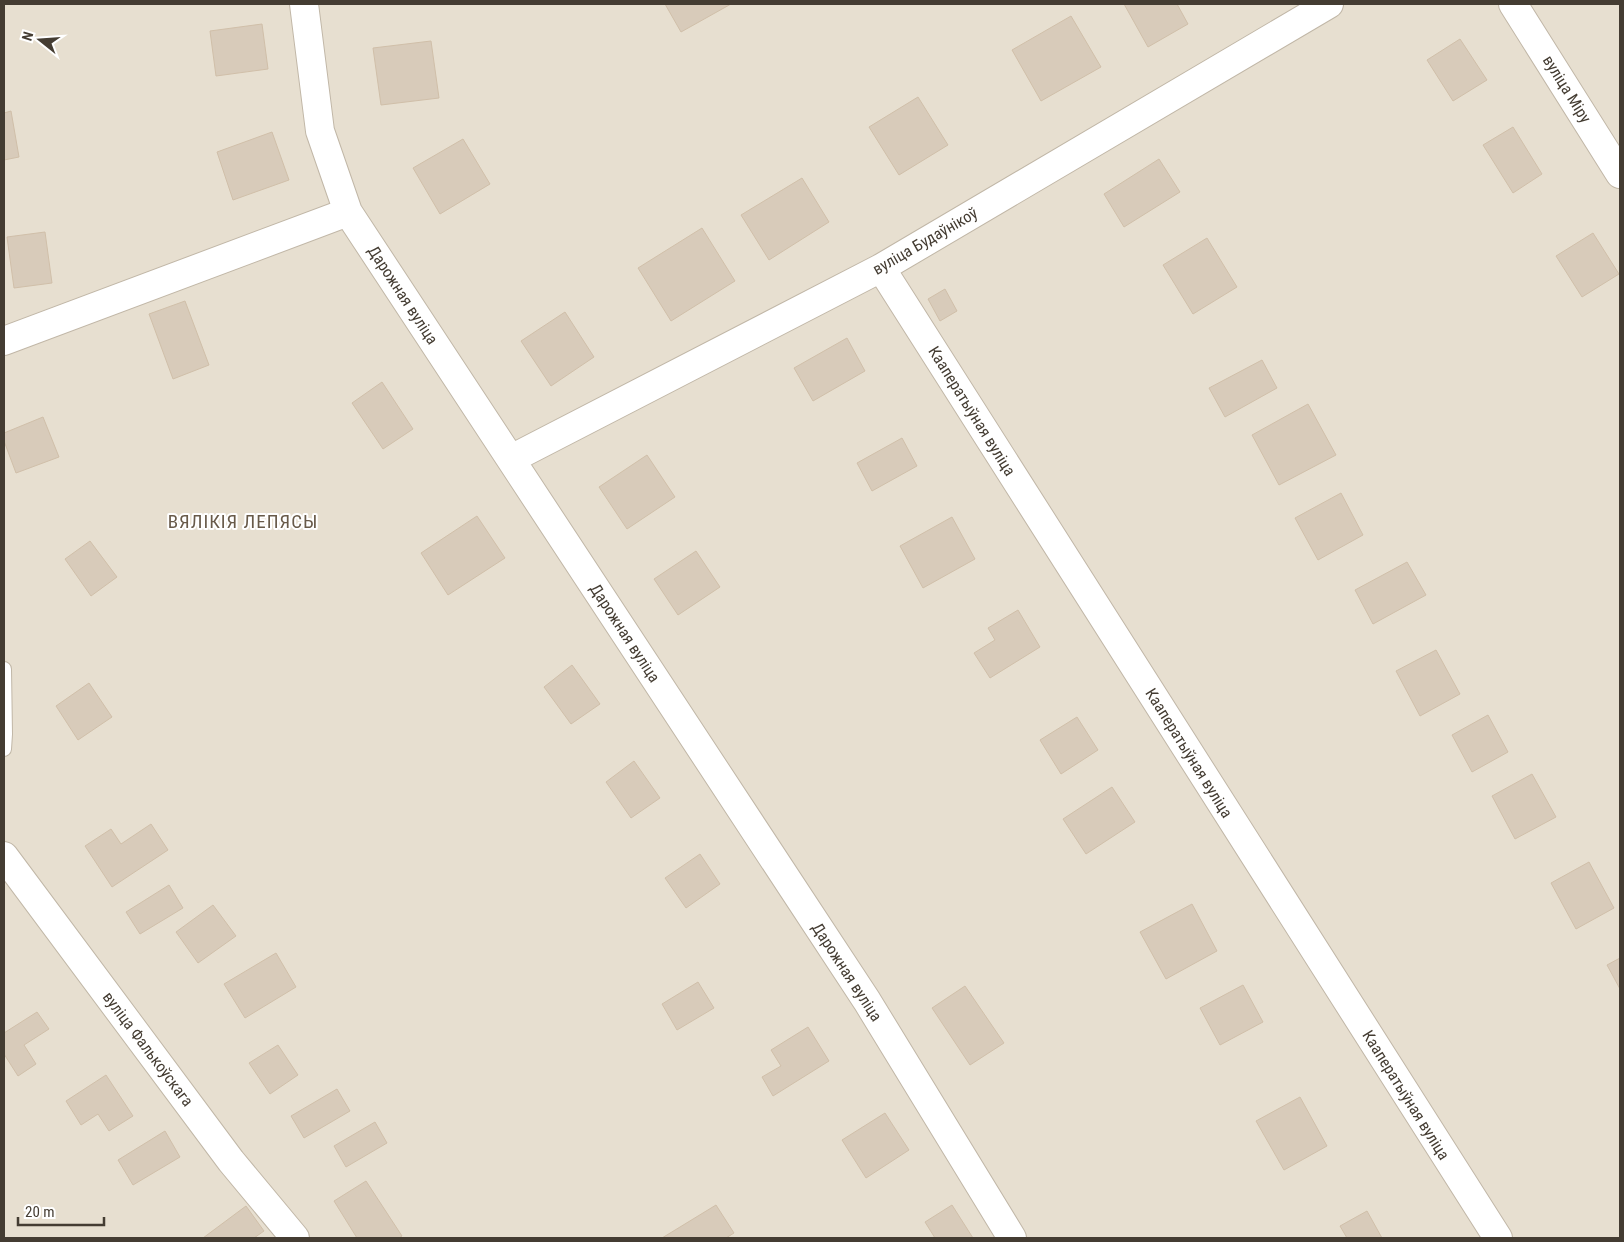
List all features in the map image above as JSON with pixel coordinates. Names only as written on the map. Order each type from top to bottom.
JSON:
[{"type":"street","name":"Дарожная вуліца","points":[[304,4],[320,131],[348,212],[867,1001],[1012,1238]]},
{"type":"street","name":"вуліца Будаўнікоў","points":[[511,458],[881,268],[1329,4]]},
{"type":"street","name":"вуліца Міру","points":[[1513,4],[1620,174]]},
{"type":"street","points":[[4,341],[348,212]]},
{"type":"street","name":"Кааператыўная вуліца","points":[[881,268],[1498,1238]]},
{"type":"street","name":"вуліца Фалькоўскага","points":[[4,856],[231,1160],[295,1238]]},
{"type":"lane","points":[[4,669],[4,749]]},
{"type":"shaded area","points":[[4,4],[1620,4],[1620,1238],[4,1238]]},
{"type":"building","points":[[665,4],[731,4],[681,32]]},
{"type":"building","points":[[1124,4],[1177,4],[1188,24],[1148,47]]},
{"type":"building","points":[[1071,16],[1101,67],[1041,101],[1012,50]]},
{"type":"building","points":[[262,24],[268,69],[216,76],[210,31]]},
{"type":"building","points":[[1460,39],[1487,80],[1453,101],[1427,60]]},
{"type":"building","points":[[431,41],[439,98],[381,105],[373,48]]},
{"type":"building","points":[[918,97],[948,145],[899,175],[869,127]]},
{"type":"building","points":[[11,111],[19,157],[4,160],[4,113]]},
{"type":"building","points":[[1513,127],[1542,174],[1513,193],[1483,145]]},
{"type":"building","points":[[272,132],[289,180],[233,200],[217,152]]},
{"type":"building","points":[[463,139],[490,184],[440,214],[413,168]]},
{"type":"building","points":[[1159,159],[1180,192],[1124,227],[1104,194]]},
{"type":"building","points":[[802,178],[829,222],[769,260],[741,215]]},
{"type":"building","points":[[702,228],[735,281],[671,321],[638,268]]},
{"type":"building","points":[[45,232],[52,283],[14,288],[7,237]]},
{"type":"building","points":[[1593,233],[1619,274],[1582,297],[1556,256]]},
{"type":"building","points":[[1207,238],[1237,287],[1193,314],[1163,265]]},
{"type":"building","points":[[945,289],[957,311],[940,321],[928,299]]},
{"type":"building","points":[[185,301],[209,365],[173,379],[149,314]]},
{"type":"building","points":[[565,312],[594,357],[551,386],[521,341]]},
{"type":"building","points":[[847,338],[865,371],[813,401],[794,368]]},
{"type":"building","points":[[1262,360],[1277,388],[1225,417],[1209,388]]},
{"type":"building","points":[[382,382],[413,429],[383,449],[352,403]]},
{"type":"building","points":[[1308,404],[1336,455],[1279,485],[1252,435]]},
{"type":"building","points":[[43,417],[59,457],[16,473],[4,441],[4,433]]},
{"type":"building","points":[[902,438],[917,466],[872,491],[857,463]]},
{"type":"building","points":[[647,455],[675,497],[627,529],[599,487]]},
{"type":"building","points":[[1341,493],[1363,535],[1318,560],[1295,518]]},
{"type":"building","points":[[477,516],[505,558],[448,595],[421,553]]},
{"type":"building","points":[[952,517],[975,559],[923,588],[900,546]]},
{"type":"building","points":[[90,541],[117,577],[91,596],[65,559]]},
{"type":"building","points":[[696,551],[720,587],[678,615],[654,579]]},
{"type":"building","points":[[1407,562],[1426,595],[1373,624],[1355,590]]},
{"type":"building","points":[[1018,610],[1040,647],[990,678],[974,653],[995,640],[988,628]]},
{"type":"building","points":[[1436,650],[1460,694],[1420,716],[1396,671]]},
{"type":"building","points":[[572,665],[600,704],[571,724],[544,687]]},
{"type":"building","points":[[89,683],[112,717],[78,740],[56,706]]},
{"type":"building","points":[[1488,715],[1508,752],[1472,772],[1452,735]]},
{"type":"building","points":[[1077,717],[1098,750],[1061,774],[1040,740]]},
{"type":"building","points":[[634,761],[660,798],[631,818],[606,782]]},
{"type":"building","points":[[1532,774],[1556,817],[1515,839],[1492,796]]},
{"type":"building","points":[[1112,787],[1135,822],[1086,854],[1063,819]]},
{"type":"building","points":[[151,824],[168,850],[112,887],[85,846],[111,829],[121,844]]},
{"type":"building","points":[[700,854],[720,884],[686,908],[665,878]]},
{"type":"building","points":[[1589,862],[1614,908],[1576,929],[1551,883]]},
{"type":"building","points":[[169,885],[183,908],[140,934],[126,912]]},
{"type":"building","points":[[1192,904],[1217,951],[1166,979],[1140,932]]},
{"type":"building","points":[[213,905],[236,936],[198,963],[176,932]]},
{"type":"building","points":[[276,953],[296,987],[245,1018],[224,984]]},
{"type":"building","points":[[1620,958],[1620,989],[1607,965]]},
{"type":"building","points":[[698,982],[714,1008],[677,1030],[662,1004]]},
{"type":"building","points":[[1243,985],[1263,1022],[1220,1045],[1200,1008]]},
{"type":"building","points":[[965,986],[1004,1043],[970,1065],[932,1008]]},
{"type":"building","points":[[37,1012],[49,1029],[24,1045],[36,1064],[18,1076],[4,1054],[4,1033]]},
{"type":"building","points":[[808,1027],[829,1061],[773,1096],[762,1077],[781,1066],[771,1050]]},
{"type":"building","points":[[278,1045],[298,1075],[270,1094],[249,1063]]},
{"type":"building","points":[[106,1075],[133,1116],[109,1131],[98,1114],[81,1125],[66,1101]]},
{"type":"building","points":[[337,1089],[350,1111],[304,1138],[291,1116]]},
{"type":"building","points":[[1300,1097],[1327,1146],[1284,1170],[1256,1121]]},
{"type":"building","points":[[885,1113],[909,1150],[866,1178],[842,1140]]},
{"type":"building","points":[[375,1122],[387,1143],[346,1167],[334,1146]]},
{"type":"building","points":[[165,1131],[180,1157],[133,1185],[118,1160]]},
{"type":"building","points":[[366,1181],[402,1236],[399,1238],[357,1238],[334,1201]]},
{"type":"building","points":[[716,1205],[734,1233],[726,1238],[662,1238]]},
{"type":"building","points":[[952,1205],[973,1238],[935,1238],[925,1222]]},
{"type":"building","points":[[246,1206],[264,1231],[254,1238],[203,1238]]},
{"type":"building","points":[[1367,1211],[1382,1238],[1347,1238],[1340,1226]]},
{"type":"district","name":"ВЯЛІКІЯ ЛЕПЯСЫ","points":[[243,521]]}]
